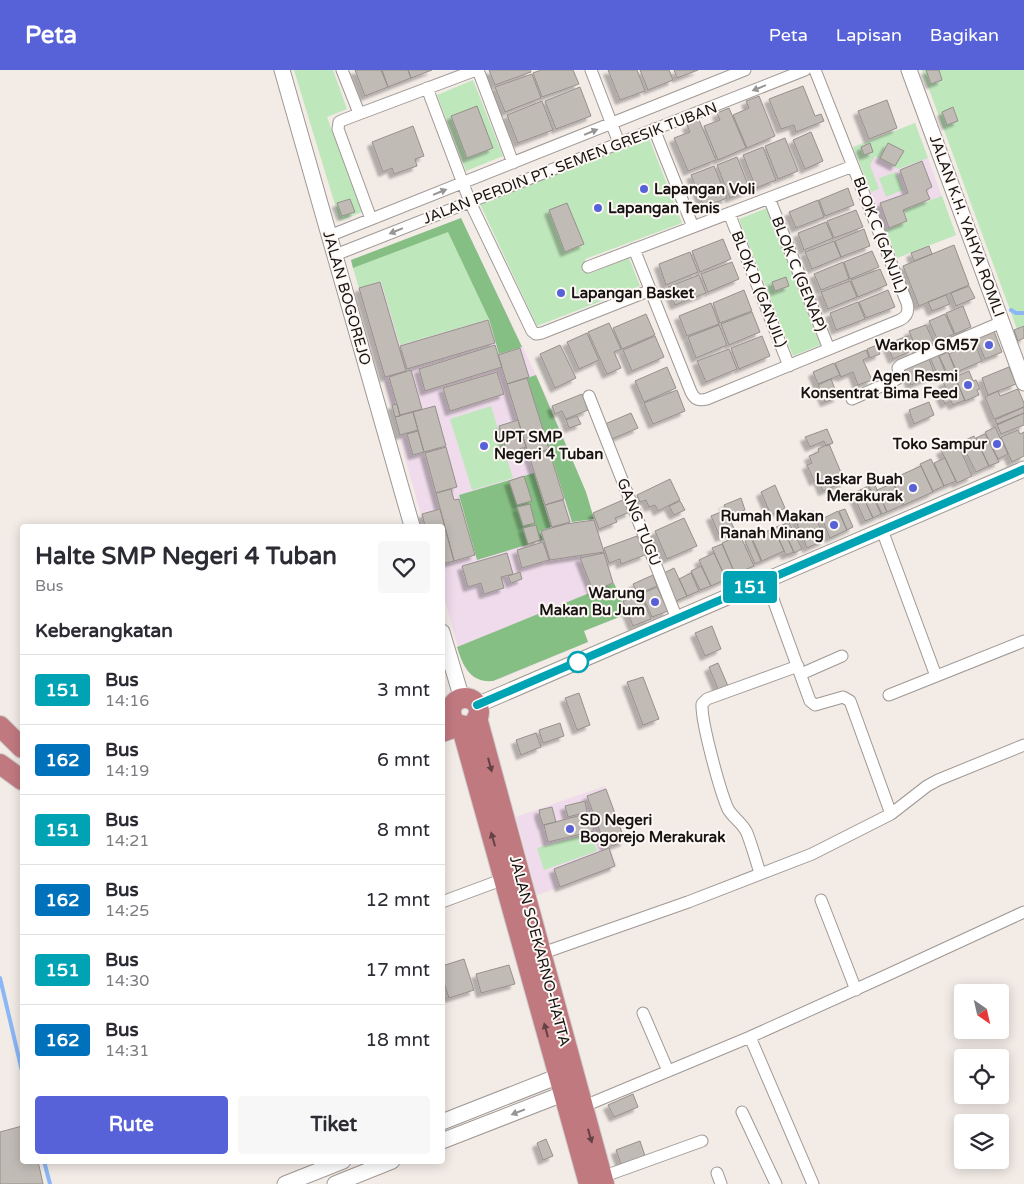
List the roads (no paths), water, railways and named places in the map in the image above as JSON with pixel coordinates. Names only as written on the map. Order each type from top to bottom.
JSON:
[{"type":"highway","points":[[445,729],[463,709]]},
{"type":"highway","name":"JALAN SOEKARNO-HATTA","points":[[463,709],[506,868],[598,1182]]},
{"type":"highway","points":[[0,764],[20,779]]},
{"type":"highway","name":"JALAN SOEKARNO-HATTA","points":[[506,868],[540,954],[571,1087]]},
{"type":"main road","name":"JALAN BOGOREJO","points":[[282,70],[411,524]]},
{"type":"main road","name":"JALAN K.H. YAHYA ROMLI","points":[[909,70],[1024,383]]},
{"type":"main road","points":[[445,643],[463,709],[1024,469]]},
{"type":"main road","points":[[445,1121],[571,1087]]},
{"type":"main road","points":[[445,1141],[571,1087]]},
{"type":"main road","points":[[285,1184],[335,1164]]},
{"type":"main road","points":[[335,1184],[385,1164]]},
{"type":"street","points":[[342,70],[359,113]]},
{"type":"street","points":[[371,219],[338,127],[340,121],[359,113],[477,70],[513,162]]},
{"type":"street","points":[[591,70],[619,143]]},
{"type":"street","name":"JALAN PERDIN PT. SEMEN GRESIK TUBAN","points":[[329,236],[745,70]]},
{"type":"street","name":"JALAN PERDIN PT. SEMEN GRESIK TUBAN","points":[[335,255],[804,70]]},
{"type":"street","name":"BLOK C (GANJIL)","points":[[815,70],[907,303],[908,312],[903,319],[829,349]]},
{"type":"street","points":[[427,88],[470,202],[530,328],[536,334],[542,334],[651,290]]},
{"type":"street","points":[[654,129],[692,227]]},
{"type":"street","points":[[588,267],[853,166]]},
{"type":"street","name":"BLOK C (GENAP)","points":[[769,198],[829,349]]},
{"type":"street","name":"BLOK D (GANJIL)","points":[[729,213],[789,366]]},
{"type":"street","points":[[634,249],[691,392],[698,400],[707,399],[829,349]]},
{"type":"street","points":[[852,399],[897,379],[898,368],[901,365],[1002,322]]},
{"type":"street","name":"GANG TUGU","points":[[589,396],[677,619]]},
{"type":"street","points":[[882,530],[936,676]]},
{"type":"street","points":[[766,580],[812,704],[815,705],[843,696],[850,701],[891,814]]},
{"type":"street","points":[[889,695],[1024,640]]},
{"type":"street","points":[[760,873],[747,831],[731,813],[725,799],[708,740],[702,704],[707,699],[842,656]]},
{"type":"street","points":[[540,954],[688,902],[812,854],[891,814],[927,786],[938,780],[1024,745]]},
{"type":"street","points":[[445,900],[506,868]]},
{"type":"street","points":[[821,900],[856,990]]},
{"type":"street","points":[[571,1087],[668,1071],[856,990],[1024,912]]},
{"type":"street","points":[[643,1013],[668,1071]]},
{"type":"street","points":[[750,1037],[813,1184]]},
{"type":"street","points":[[742,1112],[776,1184]]},
{"type":"street","points":[[598,1182],[702,1141]]},
{"type":"street","points":[[717,1173],[721,1184]]},
{"type":"waterway","points":[[1011,310],[1016,313],[1024,313]]},
{"type":"waterway","points":[[0,978],[20,1063]]},
{"type":"waterway","points":[[45,1164],[50,1184]]},
{"type":"place","name":"Lapangan Voli","points":[[644,189]]},
{"type":"place","name":"Lapangan Tenis","points":[[598,208]]},
{"type":"place","name":"Lapangan Basket","points":[[561,293]]},
{"type":"place","name":"Warkop GM57","points":[[989,345]]},
{"type":"place","name":"Agen Resmi Konsentrat Bima Feed","points":[[968,385]]},
{"type":"place","name":"Toko Sampur","points":[[997,444]]},
{"type":"place","name":"UPT SMP Negeri 4 Tuban","points":[[484,446]]},
{"type":"place","name":"Laskar Buah Merakurak","points":[[913,488]]},
{"type":"place","name":"Rumah Makan Ranah Minang","points":[[834,525]]},
{"type":"place","name":"Warung Makan Bu Jum","points":[[655,602]]},
{"type":"place","name":"SD Negeri Bogorejo Merakurak","points":[[570,829]]}]
